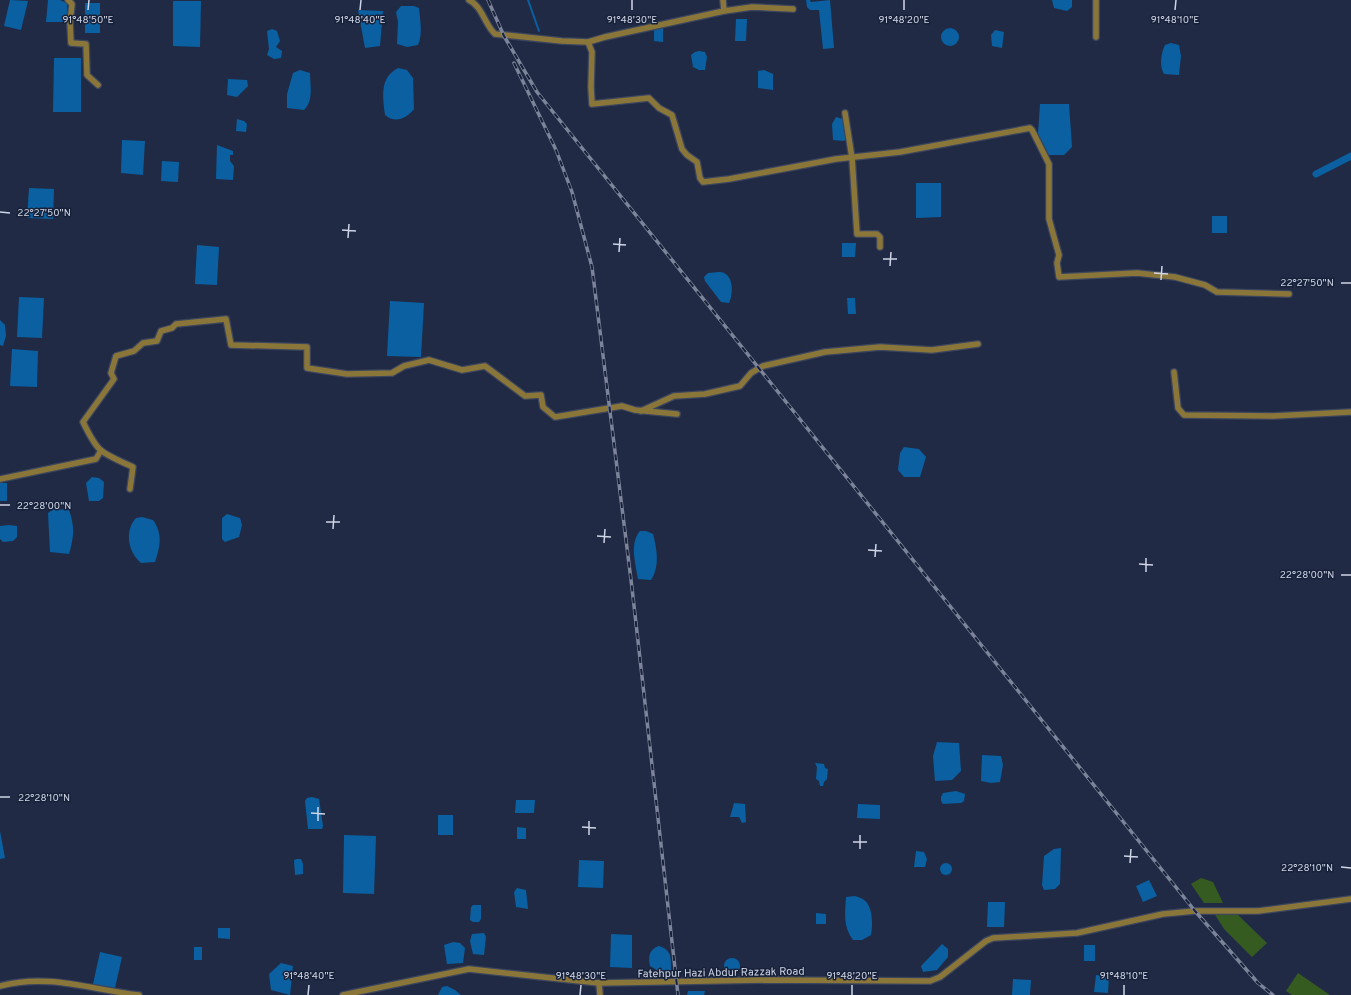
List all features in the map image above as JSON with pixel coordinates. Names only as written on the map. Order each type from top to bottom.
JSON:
[{"type":"street","points":[[68,0],[72,4],[70,24],[71,43],[86,44],[87,75],[98,85]]},
{"type":"street","points":[[469,0],[479,9],[485,22],[495,34],[562,41],[588,42],[724,10],[752,7],[793,9]]},
{"type":"street","points":[[723,0],[724,10]]},
{"type":"street","points":[[1096,0],[1096,37]]},
{"type":"street","points":[[588,42],[592,52],[592,104],[649,98],[659,108],[672,115],[682,149],[687,155],[697,162],[700,178],[703,182],[729,179],[800,164],[900,152],[1030,128],[1048,159],[1049,164],[1049,219],[1059,255],[1057,263],[1059,277],[1137,273],[1176,277],[1205,285],[1217,292],[1290,294]]},
{"type":"street","points":[[845,113],[852,158],[857,234],[877,234],[880,247]]},
{"type":"street","points":[[130,489],[133,467],[100,452],[94,445],[84,422],[114,379],[111,373],[116,356],[134,351],[143,343],[156,341],[161,331],[172,328],[176,324],[226,319],[231,345],[307,347],[307,368],[347,374],[392,373],[404,366],[429,360],[462,370],[485,366],[525,396],[541,395],[543,407],[555,418],[622,406],[641,411],[677,414]]},
{"type":"street","points":[[641,411],[674,396],[705,394],[740,386],[751,373],[763,366],[825,352],[880,347],[932,350],[978,344]]},
{"type":"street","points":[[1174,372],[1178,408],[1184,415],[1273,416],[1351,412]]},
{"type":"street","points":[[0,479],[96,459],[100,452]]},
{"type":"street","name":"Fatehpur Hazi Abdur Razzak Road","points":[[343,995],[469,969],[599,983],[770,980],[930,981],[940,977],[986,941],[993,938],[1077,932],[1163,914],[1195,911],[1266,910],[1351,899]]},
{"type":"street","points":[[0,986],[14,982],[56,981],[139,995]]},
{"type":"street","points":[[599,983],[600,995]]},
{"type":"green space","points":[[1201,878],[1213,882],[1223,903],[1204,903],[1191,884]]},
{"type":"green space","points":[[1228,912],[1238,915],[1267,943],[1252,957],[1224,929],[1214,913]]},
{"type":"green space","points":[[1298,973],[1330,995],[1292,995],[1286,991]]},
{"type":"water","points":[[10,0],[28,1],[21,30],[4,26]]},
{"type":"water","points":[[48,0],[60,0],[67,3],[67,22],[46,22]]},
{"type":"water","points":[[806,0],[810,0],[811,2],[830,0],[834,48],[823,49],[819,10],[810,10],[807,7]]},
{"type":"water","points":[[1052,0],[1072,0],[1072,7],[1067,11],[1054,8]]},
{"type":"water","points":[[173,1],[201,1],[200,47],[173,46]]},
{"type":"water","points":[[85,3],[100,3],[100,33],[85,33]]},
{"type":"water","points":[[401,6],[414,6],[419,8],[421,32],[418,45],[407,47],[397,44],[398,22],[396,12]]},
{"type":"water","points":[[358,10],[383,11],[380,46],[365,48]]},
{"type":"water","points":[[736,19],[747,19],[746,41],[735,41]]},
{"type":"water","points":[[662,26],[663,42],[654,41],[654,28]]},
{"type":"water","points":[[950,28],[956,31],[959,37],[956,43],[950,46],[944,43],[941,37],[944,31]]},
{"type":"water","points":[[272,29],[277,31],[280,41],[276,47],[282,51],[281,58],[274,59],[267,55],[269,49],[267,31]]},
{"type":"water","points":[[995,30],[1004,32],[1002,48],[992,46],[991,35]]},
{"type":"water","points":[[1171,43],[1179,45],[1181,56],[1179,75],[1164,74],[1161,67],[1161,60],[1165,45]]},
{"type":"water","points":[[699,51],[705,52],[707,57],[705,70],[699,70],[693,67],[691,55]]},
{"type":"water","points":[[54,58],[81,58],[81,112],[53,112]]},
{"type":"water","points":[[398,68],[407,70],[413,78],[414,109],[401,119],[393,119],[385,115],[383,95],[385,83],[388,77]]},
{"type":"water","points":[[300,70],[310,73],[310,98],[304,110],[287,108],[287,94],[293,73]]},
{"type":"water","points":[[764,70],[773,74],[773,90],[758,88],[758,71]]},
{"type":"water","points":[[228,79],[247,80],[248,86],[237,97],[227,95]]},
{"type":"water","points":[[1040,104],[1069,104],[1072,147],[1064,155],[1049,155],[1038,134]]},
{"type":"water","points":[[836,117],[843,119],[846,138],[844,141],[833,140],[832,124]]},
{"type":"water","points":[[237,119],[244,121],[247,124],[246,132],[236,131]]},
{"type":"water","points":[[122,140],[145,141],[143,175],[121,173]]},
{"type":"water","points":[[217,145],[233,151],[233,155],[230,155],[230,161],[234,166],[233,180],[216,179]]},
{"type":"water","points":[[162,161],[179,162],[178,182],[161,181]]},
{"type":"water","points":[[916,183],[941,183],[941,217],[916,218]]},
{"type":"water","points":[[29,188],[54,189],[53,219],[27,218]]},
{"type":"water","points":[[1212,216],[1227,216],[1227,233],[1212,233]]},
{"type":"water","points":[[842,243],[856,243],[855,257],[842,257]]},
{"type":"water","points":[[197,245],[219,247],[217,285],[195,284]]},
{"type":"water","points":[[722,272],[730,278],[732,291],[729,303],[721,302],[705,281],[704,277],[708,273]]},
{"type":"water","points":[[19,297],[44,298],[42,338],[17,337]]},
{"type":"water","points":[[847,298],[855,298],[856,314],[848,314]]},
{"type":"water","points":[[390,301],[424,303],[421,357],[387,356]]},
{"type":"water","points":[[0,320],[5,325],[6,336],[3,346],[0,345]]},
{"type":"water","points":[[12,349],[38,351],[37,387],[10,386]]},
{"type":"water","points":[[904,447],[919,449],[926,457],[920,477],[904,477],[898,470],[900,453]]},
{"type":"water","points":[[92,477],[99,478],[104,482],[103,498],[99,501],[89,501],[86,483]]},
{"type":"water","points":[[0,483],[7,483],[7,501],[0,501]]},
{"type":"water","points":[[54,509],[69,510],[73,532],[69,554],[50,552],[48,513]]},
{"type":"water","points":[[227,514],[240,518],[242,525],[239,537],[225,542],[222,539],[222,518]]},
{"type":"water","points":[[142,517],[153,520],[158,530],[160,541],[155,562],[141,563],[133,553],[129,541],[132,523],[136,518]]},
{"type":"water","points":[[0,526],[17,526],[17,537],[13,541],[3,542],[0,539]]},
{"type":"water","points":[[640,531],[646,531],[653,534],[657,564],[651,580],[638,579],[634,548]]},
{"type":"water","points":[[937,742],[959,743],[961,771],[952,780],[935,781],[933,756]]},
{"type":"water","points":[[982,755],[1001,756],[1003,765],[1000,782],[991,783],[981,781]]},
{"type":"water","points":[[815,763],[824,764],[825,768],[828,769],[827,779],[823,786],[820,786],[819,781],[816,779],[817,767]]},
{"type":"water","points":[[956,791],[965,794],[964,801],[961,803],[943,804],[941,797],[943,793]]},
{"type":"water","points":[[312,797],[319,799],[323,826],[322,829],[308,829],[305,801],[307,798]]},
{"type":"water","points":[[516,800],[535,800],[534,813],[515,813]]},
{"type":"water","points":[[734,803],[745,804],[746,822],[742,823],[739,817],[730,817]]},
{"type":"water","points":[[858,804],[880,805],[880,819],[857,818]]},
{"type":"water","points":[[438,815],[453,815],[453,835],[438,835]]},
{"type":"water","points":[[517,827],[526,828],[526,839],[517,839]]},
{"type":"water","points":[[0,831],[5,858],[0,859]]},
{"type":"water","points":[[344,835],[376,836],[374,894],[343,893]]},
{"type":"water","points":[[1061,848],[1060,884],[1055,889],[1044,890],[1042,885],[1044,856],[1054,849]]},
{"type":"water","points":[[916,851],[924,852],[927,859],[925,867],[914,867]]},
{"type":"water","points":[[301,859],[303,864],[303,874],[295,875],[294,860]]},
{"type":"water","points":[[579,860],[604,861],[603,888],[578,887]]},
{"type":"water","points":[[946,863],[950,865],[952,869],[950,873],[946,875],[942,873],[940,869],[942,865]]},
{"type":"water","points":[[1149,880],[1157,896],[1143,902],[1136,886]]},
{"type":"water","points":[[517,888],[526,890],[528,909],[516,907],[514,892]]},
{"type":"water","points":[[855,896],[867,903],[872,916],[871,935],[862,940],[853,940],[846,925],[846,897]]},
{"type":"water","points":[[988,902],[1005,902],[1004,927],[987,927]]},
{"type":"water","points":[[473,905],[481,905],[481,919],[479,922],[473,922],[470,920],[471,907]]},
{"type":"water","points":[[816,913],[826,914],[826,924],[816,924]]},
{"type":"water","points":[[218,928],[230,928],[230,939],[218,938]]},
{"type":"water","points":[[484,933],[486,937],[484,955],[473,954],[470,941],[472,934]]},
{"type":"water","points":[[611,934],[632,935],[632,968],[610,967]]},
{"type":"water","points":[[453,942],[460,943],[465,948],[463,963],[447,964],[444,945]]},
{"type":"water","points":[[942,944],[948,949],[948,957],[937,970],[923,972],[921,966]]},
{"type":"water","points":[[1084,945],[1095,945],[1095,961],[1084,961]]},
{"type":"water","points":[[659,946],[669,952],[671,958],[671,970],[665,975],[650,966],[649,960],[651,951]]},
{"type":"water","points":[[194,947],[202,947],[202,960],[194,960]]},
{"type":"water","points":[[100,952],[122,957],[115,988],[93,984]]},
{"type":"water","points":[[729,958],[735,958],[740,963],[738,972],[735,974],[729,974],[724,969],[724,963]]},
{"type":"water","points":[[281,963],[293,966],[290,995],[271,990],[269,974]]},
{"type":"water","points":[[1096,975],[1109,977],[1108,993],[1094,992]]},
{"type":"water","points":[[1013,979],[1031,980],[1030,995],[1012,995]]},
{"type":"water","points":[[447,986],[461,995],[438,995],[442,987]]},
{"type":"water","points":[[688,991],[705,991],[704,995],[687,995]]},
{"type":"waterway","points":[[528,0],[539,31]]},
{"type":"waterway","points":[[1316,174],[1351,156]]},
{"type":"railway","points":[[488,0],[504,36],[537,92],[1195,911],[1258,983],[1273,995]]},
{"type":"railway","points":[[514,63],[556,150],[572,192],[592,267],[632,588],[678,995]]}]
